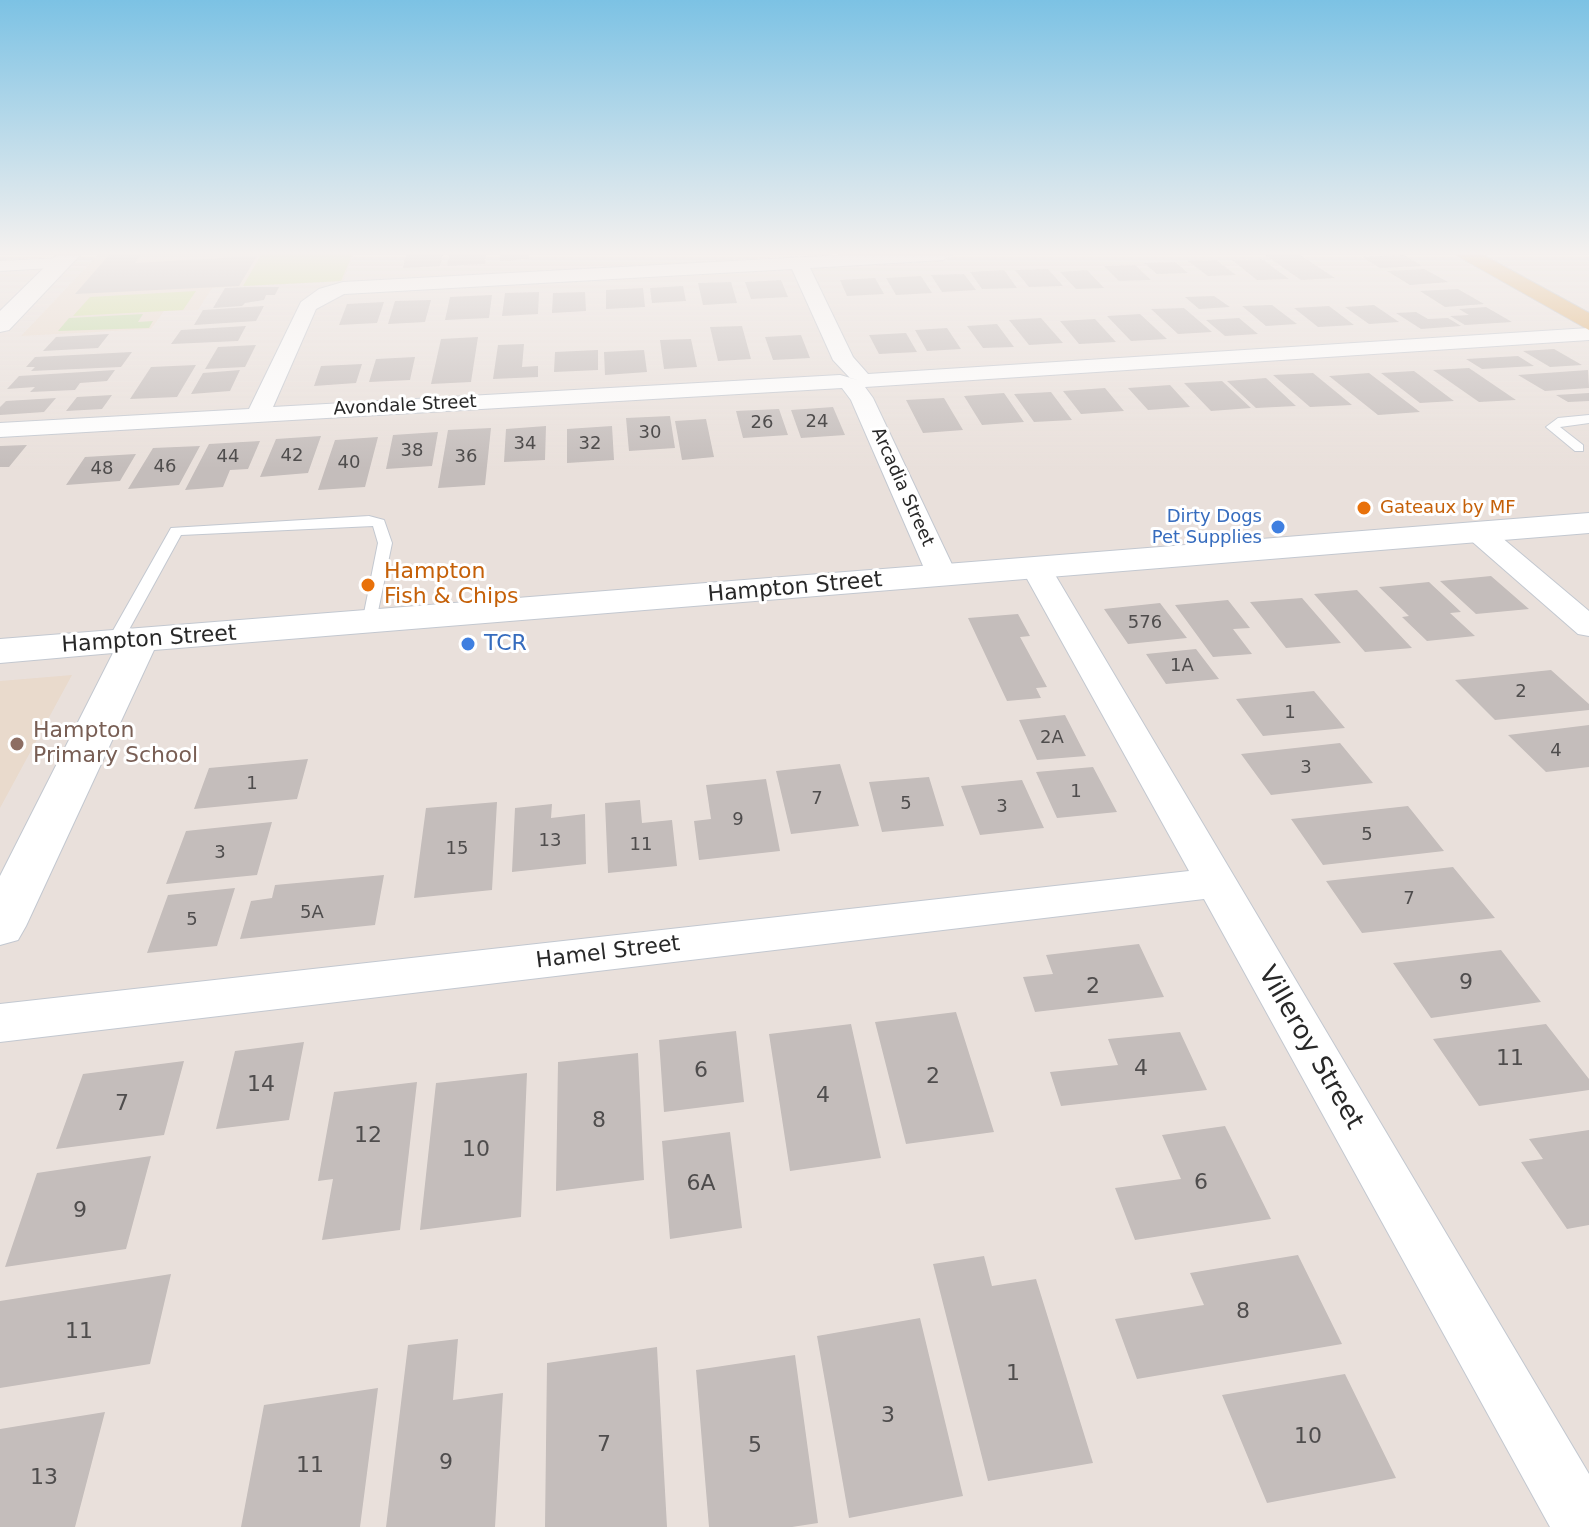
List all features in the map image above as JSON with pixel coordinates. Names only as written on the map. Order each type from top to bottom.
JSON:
[{"type":"main road","name":"Hampton Street","points":[[0,651],[1589,523]]},
{"type":"main road","points":[[0,926],[126,642]]},
{"type":"street","points":[[258,415],[299,326]]},
{"type":"street","name":"Arcadia Street","points":[[829,326],[942,575]]},
{"type":"street","name":"Avondale Street","points":[[0,430],[1589,334]]},
{"type":"street","points":[[1478,532],[1589,627]]},
{"type":"street","name":"Villeroy Street","points":[[1036,568],[1585,1527]]},
{"type":"street","name":"Hamel Street","points":[[0,1023],[1216,883]]},
{"type":"lane","points":[[1579,448],[1552,427],[1562,421],[1589,419]]},
{"type":"lane","points":[[126,642],[176,531],[369,520],[379,523],[385,543],[370,623]]},
{"type":"shaded area","points":[[30,326],[153,326],[151,329],[21,336]]},
{"type":"shaded area","name":"Hampton Primary School","points":[[72,675],[0,808],[0,681]]},
{"type":"green space","points":[[62,326],[150,326],[149,328],[58,331]]},
{"type":"building","points":[[246,326],[238,341],[171,344],[181,330]]},
{"type":"building","points":[[742,326],[751,359],[718,361],[710,327]]},
{"type":"building","points":[[967,326],[999,326],[1014,347],[983,348]]},
{"type":"building","points":[[1014,326],[1048,326],[1063,343],[1029,345]]},
{"type":"building","points":[[1064,326],[1102,326],[1116,342],[1079,344]]},
{"type":"building","points":[[1117,326],[1153,326],[1167,339],[1131,341]]},
{"type":"building","points":[[1170,326],[1205,326],[1212,332],[1178,334]]},
{"type":"building","points":[[1213,326],[1249,326],[1258,334],[1225,336]]},
{"type":"building","points":[[1417,326],[1458,326],[1421,329]]},
{"type":"building","points":[[947,328],[961,349],[927,351],[915,330]]},
{"type":"building","points":[[906,333],[917,352],[879,354],[869,335]]},
{"type":"building","points":[[109,334],[98,348],[43,351],[56,337]]},
{"type":"building","points":[[801,335],[810,358],[773,360],[765,337]]},
{"type":"building","points":[[478,337],[471,382],[431,384],[441,339]]},
{"type":"building","points":[[691,339],[697,367],[664,369],[660,340]]},
{"type":"building","points":[[524,344],[522,367],[538,366],[538,377],[493,379],[498,345]]},
{"type":"building","points":[[256,345],[245,367],[205,369],[218,347]]},
{"type":"building","points":[[1554,349],[1582,365],[1550,367],[1523,351]]},
{"type":"building","points":[[598,350],[598,370],[554,372],[555,352]]},
{"type":"building","points":[[644,350],[647,372],[605,375],[604,352]]},
{"type":"building","points":[[132,352],[121,367],[31,371],[35,367],[26,367],[35,357]]},
{"type":"building","points":[[1518,356],[1534,366],[1482,369],[1466,359]]},
{"type":"building","points":[[415,357],[410,380],[369,382],[376,359]]},
{"type":"building","points":[[362,364],[356,383],[314,386],[321,366]]},
{"type":"building","points":[[196,365],[177,397],[130,399],[151,367]]},
{"type":"building","points":[[1469,368],[1516,400],[1479,402],[1433,370]]},
{"type":"building","points":[[115,370],[107,381],[80,383],[75,390],[30,392],[35,387],[7,389],[19,376]]},
{"type":"building","points":[[240,370],[230,391],[191,394],[203,373]]},
{"type":"building","points":[[1588,370],[1589,388],[1545,391],[1518,375]]},
{"type":"building","points":[[1414,371],[1454,401],[1420,403],[1381,373]]},
{"type":"building","points":[[1313,373],[1352,405],[1310,407],[1273,375]]},
{"type":"building","points":[[1369,373],[1420,412],[1378,415],[1329,376]]},
{"type":"building","points":[[1266,378],[1296,406],[1256,408],[1227,381]]},
{"type":"building","points":[[1222,381],[1251,408],[1211,411],[1184,383]]},
{"type":"building","points":[[1170,385],[1190,407],[1148,410],[1128,388]]},
{"type":"building","points":[[1105,388],[1124,411],[1081,414],[1063,391]]},
{"type":"building","points":[[1051,392],[1072,420],[1034,422],[1014,394]]},
{"type":"building","points":[[1004,393],[1024,422],[982,425],[964,396]]},
{"type":"building","points":[[1589,393],[1589,401],[1568,402],[1556,395]]},
{"type":"building","points":[[112,395],[102,409],[66,411],[77,397]]},
{"type":"building","points":[[56,398],[44,412],[0,415],[0,407],[6,401]]},
{"type":"building","points":[[944,398],[963,430],[923,433],[906,400]]},
{"type":"building","points":[[833,407],[845,435],[801,438],[791,410]]},
{"type":"building","points":[[779,409],[788,435],[743,438],[736,411]]},
{"type":"building","points":[[670,416],[675,448],[629,451],[626,418]]},
{"type":"building","points":[[706,419],[714,457],[682,460],[675,421]]},
{"type":"building","points":[[546,426],[545,460],[504,462],[506,429]]},
{"type":"building","points":[[612,426],[614,460],[567,463],[567,429]]},
{"type":"building","points":[[491,428],[485,485],[438,488],[448,430]]},
{"type":"building","points":[[438,432],[432,466],[386,469],[393,435]]},
{"type":"building","points":[[321,436],[308,473],[260,477],[276,439]]},
{"type":"building","points":[[378,437],[365,487],[318,490],[335,440]]},
{"type":"building","points":[[260,441],[248,469],[230,470],[223,487],[185,490],[209,444]]},
{"type":"building","points":[[27,445],[9,467],[0,467],[0,446]]},
{"type":"building","points":[[200,446],[179,485],[128,489],[153,448]]},
{"type":"building","points":[[136,454],[120,481],[66,485],[85,457]]},
{"type":"building","points":[[1491,576],[1529,609],[1476,614],[1440,581]]},
{"type":"building","points":[[1429,582],[1461,612],[1450,613],[1475,636],[1427,641],[1402,617],[1409,616],[1379,587]]},
{"type":"building","points":[[1357,590],[1412,648],[1365,652],[1314,594]]},
{"type":"building","points":[[1302,598],[1341,643],[1286,648],[1250,602]]},
{"type":"building","points":[[1228,600],[1250,628],[1233,629],[1252,654],[1213,657],[1175,605]]},
{"type":"building","points":[[1160,603],[1187,638],[1128,644],[1104,609]]},
{"type":"building","points":[[1018,614],[1030,636],[1020,637],[1047,687],[1036,688],[1041,698],[1007,701],[968,618]]},
{"type":"building","points":[[1196,649],[1219,679],[1166,684],[1146,654]]},
{"type":"building","points":[[1551,670],[1589,704],[1589,710],[1495,720],[1455,680]]},
{"type":"building","points":[[1314,691],[1345,728],[1263,736],[1236,699]]},
{"type":"building","points":[[1065,715],[1086,756],[1037,760],[1019,720]]},
{"type":"building","points":[[1589,725],[1589,767],[1546,772],[1508,735]]},
{"type":"building","points":[[1340,743],[1373,783],[1271,795],[1241,754]]},
{"type":"building","points":[[308,759],[297,799],[194,809],[209,768]]},
{"type":"building","points":[[840,764],[859,826],[791,834],[776,771]]},
{"type":"building","points":[[1093,767],[1117,812],[1057,818],[1036,772]]},
{"type":"building","points":[[929,777],[944,826],[882,832],[869,782]]},
{"type":"building","points":[[766,779],[780,851],[699,860],[694,821],[711,819],[706,785]]},
{"type":"building","points":[[1022,780],[1044,828],[980,835],[961,786]]},
{"type":"building","points":[[640,800],[642,823],[672,820],[677,866],[608,873],[605,803]]},
{"type":"building","points":[[497,802],[492,890],[414,898],[426,808]]},
{"type":"building","points":[[552,804],[551,818],[585,814],[586,864],[512,872],[515,808]]},
{"type":"building","points":[[1408,806],[1444,851],[1323,865],[1291,819]]},
{"type":"building","points":[[272,822],[257,875],[166,884],[186,831]]},
{"type":"building","points":[[1453,867],[1495,918],[1362,933],[1326,881]]},
{"type":"building","points":[[384,875],[375,925],[240,939],[251,901],[272,898],[275,885]]},
{"type":"building","points":[[235,888],[217,946],[147,953],[168,895]]},
{"type":"building","points":[[1139,944],[1164,997],[1035,1012],[1023,977],[1053,974],[1046,955]]},
{"type":"building","points":[[1501,950],[1541,1002],[1431,1018],[1393,963]]},
{"type":"building","points":[[956,1012],[994,1132],[906,1144],[875,1022]]},
{"type":"building","points":[[851,1024],[881,1158],[790,1171],[769,1034]]},
{"type":"building","points":[[1546,1024],[1589,1079],[1589,1090],[1479,1106],[1433,1039]]},
{"type":"building","points":[[736,1031],[744,1102],[664,1112],[659,1040]]},
{"type":"building","points":[[1180,1032],[1207,1090],[1061,1106],[1050,1072],[1118,1065],[1108,1039]]},
{"type":"building","points":[[304,1042],[289,1120],[216,1129],[235,1051]]},
{"type":"building","points":[[638,1053],[644,1180],[556,1191],[558,1062]]},
{"type":"building","points":[[184,1061],[164,1135],[56,1149],[83,1074]]},
{"type":"building","points":[[527,1073],[521,1217],[420,1230],[436,1083]]},
{"type":"building","points":[[417,1082],[400,1230],[322,1240],[333,1179],[318,1181],[334,1092]]},
{"type":"building","points":[[1225,1126],[1271,1219],[1135,1240],[1115,1188],[1181,1179],[1162,1135]]},
{"type":"building","points":[[1589,1130],[1589,1225],[1567,1229],[1521,1162],[1543,1159],[1529,1139]]},
{"type":"building","points":[[730,1132],[742,1228],[670,1239],[662,1141]]},
{"type":"building","points":[[151,1156],[126,1249],[5,1267],[37,1173]]},
{"type":"building","points":[[1298,1255],[1342,1344],[1137,1379],[1115,1319],[1204,1305],[1190,1273]]},
{"type":"building","points":[[984,1256],[992,1286],[1036,1279],[1093,1463],[988,1481],[933,1264]]},
{"type":"building","points":[[171,1274],[150,1364],[0,1388],[0,1301]]},
{"type":"building","points":[[920,1318],[963,1496],[849,1518],[817,1336]]},
{"type":"building","points":[[458,1339],[453,1400],[503,1393],[495,1527],[386,1527],[408,1345]]},
{"type":"building","points":[[657,1347],[667,1527],[545,1527],[547,1363]]},
{"type":"building","points":[[795,1355],[818,1523],[792,1527],[709,1527],[696,1370]]},
{"type":"building","points":[[1345,1374],[1396,1478],[1267,1503],[1222,1395]]},
{"type":"building","points":[[378,1388],[360,1527],[241,1527],[264,1405]]},
{"type":"building","points":[[105,1412],[75,1527],[0,1527],[0,1429]]},
{"type":"place","name":"Gateaux by MF","points":[[1364,508]]},
{"type":"place","name":"Dirty Dogs Pet Supplies","points":[[1278,527]]},
{"type":"place","name":"Hampton Fish & Chips","points":[[368,585]]},
{"type":"place","name":"TCR","points":[[468,644]]},
{"type":"place","name":"Hampton Primary School","points":[[17,744]]}]
